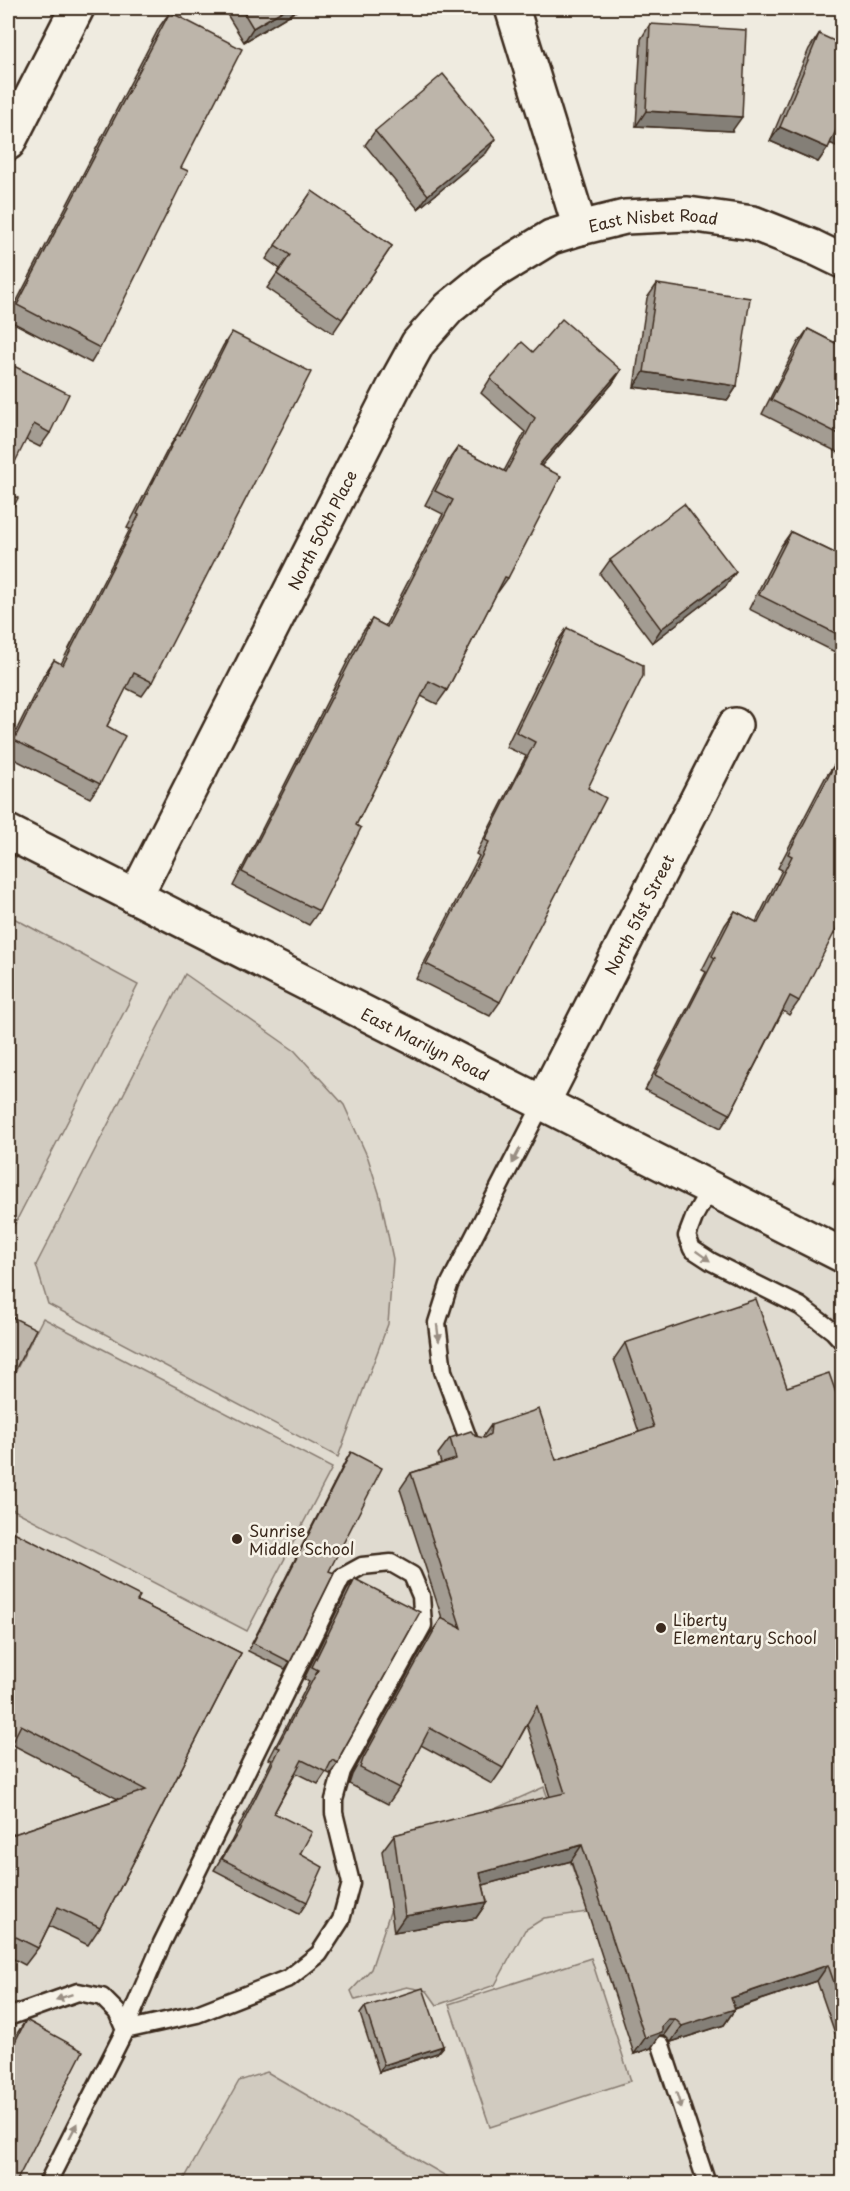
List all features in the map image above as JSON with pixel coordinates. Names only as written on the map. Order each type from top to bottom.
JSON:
[{"type":"street","points":[[8,143],[77,8]]},
{"type":"street","name":"East Nisbet Road","points":[[512,8],[580,228],[625,217],[688,214],[753,223],[843,261]]},
{"type":"street","name":"North 50th Place","points":[[135,897],[418,343],[450,308],[492,273],[551,237],[580,228]]},
{"type":"street","name":"North 51st Street","points":[[542,1104],[735,725]]},
{"type":"street","name":"East Marilyn Road","points":[[8,831],[843,1255]]},
{"type":"lane","points":[[470,1444],[443,1371],[437,1323],[449,1284],[542,1104]]},
{"type":"lane","points":[[710,1188],[695,1215],[687,1236],[692,1249],[712,1262],[800,1306],[834,1331],[843,1341]]},
{"type":"lane","points":[[47,2184],[125,2030],[162,1943],[342,1576],[362,1566],[391,1563],[412,1575],[421,1596],[423,1625],[342,1771],[334,1800],[334,1813],[351,1883],[341,1920],[319,1954],[290,1978],[197,2014],[125,2030]]},
{"type":"lane","points":[[8,2017],[78,1992],[102,1997],[117,2012],[125,2030]]},
{"type":"lane","points":[[661,2045],[707,2184]]},
{"type":"shaded area","points":[[8,832],[842,1255],[842,2183],[8,2183]]},
{"type":"shaded area","points":[[8,915],[138,985],[8,1237]]},
{"type":"shaded area","points":[[185,974],[295,1051],[344,1105],[368,1158],[380,1196],[393,1259],[388,1324],[338,1457],[48,1304],[36,1265]]},
{"type":"shaded area","points":[[43,1318],[332,1468],[247,1631],[8,1507],[8,1386]]},
{"type":"shaded area","points":[[544,1787],[588,1912],[544,1918],[525,1930],[495,1985],[437,2005],[427,1991],[407,1987],[355,2000],[351,1991],[371,1969],[405,1867],[456,1826]]},
{"type":"shaded area","points":[[591,1958],[631,2081],[490,2127],[449,2004]]},
{"type":"shaded area","points":[[267,2072],[458,2183],[182,2183],[239,2081]]},
{"type":"building","points":[[241,8],[287,8],[253,28]]},
{"type":"building","points":[[170,12],[242,49],[181,168],[188,171],[100,348],[17,305]]},
{"type":"building","points":[[650,24],[746,30],[742,117],[646,111]]},
{"type":"building","points":[[819,34],[843,45],[843,131],[837,128],[828,148],[780,127]]},
{"type":"building","points":[[443,74],[496,139],[428,195],[375,131]]},
{"type":"building","points":[[312,191],[392,246],[342,319],[277,274],[290,255],[275,245]]},
{"type":"building","points":[[657,284],[750,298],[737,386],[644,372]]},
{"type":"building","points":[[562,319],[621,370],[539,465],[561,476],[508,578],[505,577],[447,690],[429,681],[356,825],[361,828],[319,911],[242,872],[372,619],[387,627],[453,500],[435,491],[458,447],[506,472],[535,418],[490,379],[522,342],[533,352]]},
{"type":"building","points":[[808,329],[843,347],[843,436],[771,400]]},
{"type":"building","points":[[232,332],[311,372],[152,682],[134,673],[107,726],[125,736],[100,784],[14,740],[54,660],[63,665],[177,435],[180,436]]},
{"type":"building","points":[[8,363],[69,394],[50,433],[34,424],[8,476]]},
{"type":"building","points":[[8,493],[18,498],[8,517]]},
{"type":"building","points":[[684,504],[736,572],[661,629],[610,560]]},
{"type":"building","points":[[791,532],[843,557],[843,637],[759,595]]},
{"type":"building","points":[[567,628],[643,665],[643,676],[588,788],[606,798],[500,1002],[426,964],[489,842],[485,840],[535,742],[516,732]]},
{"type":"building","points":[[835,764],[843,768],[843,916],[799,1001],[790,996],[730,1114],[655,1075],[715,958],[712,956],[735,911],[758,923],[792,856],[788,854]]},
{"type":"building","points":[[756,1299],[787,1387],[829,1373],[843,1413],[843,2008],[828,1965],[731,1998],[735,2009],[682,2026],[675,2019],[668,2019],[662,2026],[662,2032],[645,2038],[582,1845],[480,1873],[487,1902],[405,1916],[394,1835],[565,1793],[537,1706],[503,1768],[430,1728],[399,1788],[360,1768],[441,1618],[461,1628],[411,1473],[456,1459],[450,1438],[471,1431],[475,1436],[484,1438],[490,1434],[491,1425],[539,1409],[556,1460],[654,1427],[625,1343]]},
{"type":"building","points":[[8,1315],[36,1329],[12,1376],[8,1373]]},
{"type":"building","points":[[351,1452],[382,1468],[329,1571],[334,1573],[290,1662],[253,1643]]},
{"type":"building","points":[[8,1529],[140,1596],[137,1601],[241,1653],[100,1927],[58,1907],[38,1948],[8,1933],[8,1836],[146,1790],[21,1725],[8,1750]]},
{"type":"building","points":[[355,1579],[420,1612],[338,1763],[332,1760],[326,1772],[302,1760],[274,1813],[312,1832],[300,1854],[323,1867],[307,1902],[222,1859],[239,1831],[280,1748],[277,1747],[318,1670],[312,1667]]},
{"type":"building","points":[[423,1988],[443,2046],[384,2065],[365,2007]]},
{"type":"building","points":[[26,2020],[83,2051],[15,2184],[8,2184],[8,2056]]},
{"type":"place","name":"Sunrise Middle School","points":[[237,1539]]},
{"type":"place","name":"Liberty Elementary School","points":[[661,1628]]}]
